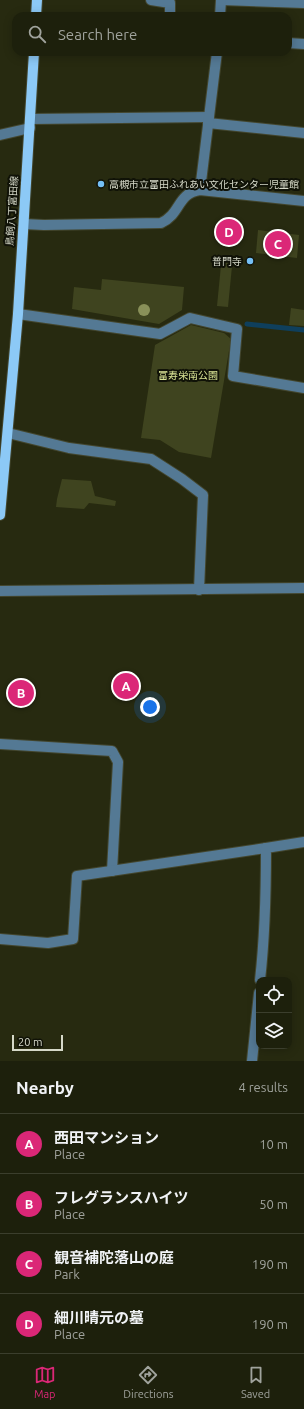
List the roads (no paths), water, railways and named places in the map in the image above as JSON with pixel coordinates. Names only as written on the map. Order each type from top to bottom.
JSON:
[{"type":"main road","points":[[36,12],[38,0]]},
{"type":"main road","name":"鳥飼八丁富田線","points":[[0,515],[18,314],[34,56]]},
{"type":"street","points":[[151,0],[170,1],[170,12]]},
{"type":"street","points":[[220,12],[221,0],[304,3]]},
{"type":"street","points":[[292,43],[304,44]]},
{"type":"street","points":[[200,190],[216,56]]},
{"type":"street","points":[[0,135],[30,124],[208,120],[304,133]]},
{"type":"street","points":[[24,224],[160,223],[173,215],[186,195],[192,191],[200,190],[304,201]]},
{"type":"street","points":[[18,314],[160,334],[190,318],[237,329],[233,376],[304,388]]},
{"type":"street","points":[[8,433],[68,448],[151,459],[182,478],[203,495],[199,590]]},
{"type":"street","points":[[0,591],[304,588]]},
{"type":"street","points":[[0,744],[112,751],[118,762],[112,871]]},
{"type":"street","points":[[0,939],[48,943],[73,939],[77,876],[304,842]]},
{"type":"street","points":[[260,977],[265,925],[266,848]]},
{"type":"street","points":[[252,1061],[257,1013]]},
{"type":"waterway","points":[[247,324],[304,330]]},
{"type":"place","name":"高槻市立富田ふれあい文化センター児童館","points":[[101,184]]},
{"type":"place","name":"細川晴元の墓","points":[[229,232]]},
{"type":"place","name":"観音補陀落山の庭","points":[[278,244]]},
{"type":"place","name":"普門寺","points":[[250,261]]},
{"type":"place","name":"西田マンション","points":[[126,686]]},
{"type":"place","name":"フレグランスハイツ","points":[[21,693]]},
{"type":"park label","name":"富寿栄南公園","points":[[188,375]]}]
